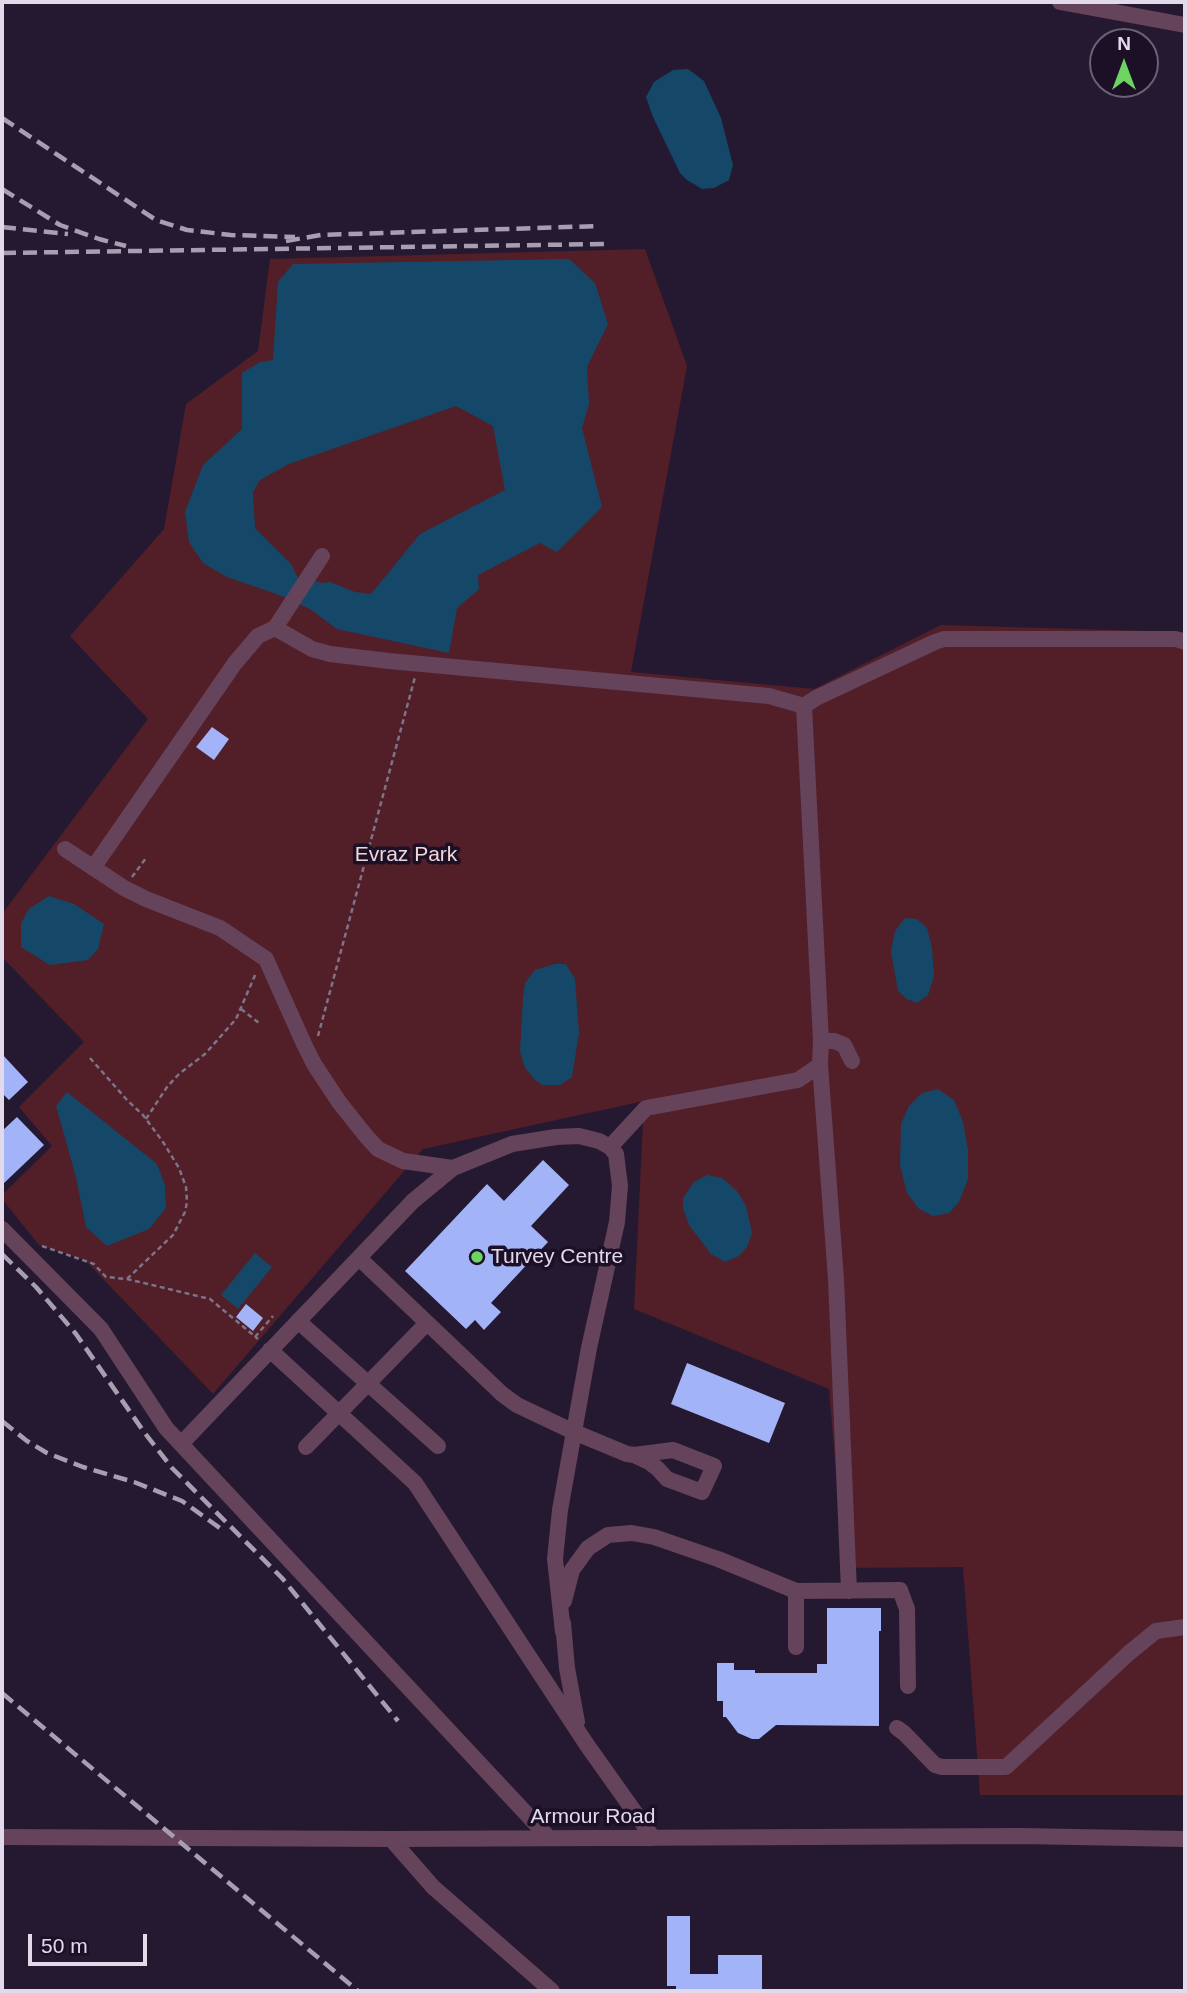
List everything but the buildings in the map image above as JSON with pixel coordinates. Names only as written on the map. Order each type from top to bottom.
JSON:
[{"type":"street","points":[[1060,2],[1114,6],[1185,25]]},
{"type":"street","points":[[93,868],[235,663],[258,636],[275,628],[320,559]]},
{"type":"street","points":[[275,628],[319,652],[417,664],[769,696],[804,706],[944,639],[1176,639],[1185,642]]},
{"type":"street","points":[[804,706],[820,1065],[836,1279],[849,1591]]},
{"type":"street","points":[[65,849],[124,888],[220,928],[267,959],[314,1064],[366,1136],[378,1149],[403,1161],[453,1168]]},
{"type":"street","points":[[821,1041],[834,1041],[844,1045],[852,1061]]},
{"type":"street","points":[[610,1147],[646,1108],[798,1080],[820,1065]]},
{"type":"street","points":[[181,1444],[413,1201],[453,1168],[512,1144],[556,1137],[579,1136],[610,1147],[617,1154],[620,1186],[617,1222],[589,1348],[560,1510],[555,1559],[563,1632],[579,1732]]},
{"type":"street","points":[[2,1228],[101,1329],[166,1428],[549,1838]]},
{"type":"street","points":[[359,1258],[502,1394],[517,1405],[574,1432],[634,1455]]},
{"type":"street","points":[[298,1321],[438,1446]]},
{"type":"street","points":[[306,1447],[427,1323]]},
{"type":"street","points":[[271,1350],[415,1483],[579,1732],[653,1838]]},
{"type":"street","points":[[563,1632],[564,1601],[572,1570],[588,1548],[608,1535],[632,1533],[654,1537],[718,1559],[796,1591],[900,1590],[907,1609],[908,1686]]},
{"type":"street","points":[[796,1591],[796,1647]]},
{"type":"street","points":[[897,1728],[935,1765],[1006,1767],[1156,1630],[1185,1627]]},
{"type":"street","name":"Armour Road","points":[[2,1837],[391,1839],[1020,1836],[1185,1839]]},
{"type":"street","points":[[391,1839],[433,1887],[552,1991]]},
{"type":"path","points":[[315,1045],[417,664]]},
{"type":"path","points":[[124,888],[146,858]]},
{"type":"path","points":[[146,1119],[167,1087],[205,1054],[236,1019],[253,978],[267,959]]},
{"type":"path","points":[[241,1009],[258,1023]]},
{"type":"path","points":[[90,1058],[146,1119],[179,1168],[186,1187],[187,1202],[182,1219],[173,1234],[127,1279]]},
{"type":"path","points":[[31,1258],[40,1245],[94,1264],[106,1277],[127,1279],[210,1299],[271,1350]]},
{"type":"path","points":[[255,1337],[273,1316]]},
{"type":"path","points":[[257,1325],[262,1329]]},
{"type":"green space","name":"Evraz Park","points":[[645,249],[687,366],[631,672],[814,689],[941,625],[1185,632],[1185,1795],[980,1795],[963,1567],[844,1568],[829,1389],[634,1309],[644,1101],[423,1149],[213,1394],[85,1260],[39,1245],[2,1199],[2,1195],[52,1146],[19,1107],[84,1042],[2,957],[2,914],[148,719],[70,636],[164,529],[186,404],[258,351],[270,259]]},
{"type":"water","points":[[688,69],[704,81],[721,118],[733,165],[729,180],[714,188],[702,189],[680,173],[646,97],[654,82],[673,70]]},
{"type":"water","points":[[569,259],[595,283],[608,324],[587,367],[589,404],[582,428],[602,507],[557,552],[540,543],[478,575],[479,589],[457,608],[449,653],[337,629],[310,609],[227,577],[203,563],[189,542],[185,512],[203,465],[242,429],[242,373],[260,362],[273,360],[278,282],[293,264]],"holes":[[[456,406],[493,426],[505,490],[420,534],[371,594],[355,592],[330,582],[298,578],[291,564],[255,528],[253,492],[260,480],[289,464]]]},
{"type":"water","points":[[49,896],[74,904],[104,924],[98,949],[88,960],[50,965],[21,947],[21,923],[29,909]]},
{"type":"water","points":[[905,918],[917,919],[927,928],[932,948],[934,976],[928,995],[917,1003],[898,991],[891,952],[895,931]]},
{"type":"water","points":[[566,964],[575,979],[579,1033],[572,1077],[560,1085],[542,1085],[525,1068],[520,1051],[523,998],[525,983],[535,970]]},
{"type":"water","points":[[938,1089],[954,1100],[963,1122],[968,1150],[968,1179],[959,1202],[949,1213],[933,1216],[919,1209],[907,1193],[900,1165],[901,1124],[909,1106],[922,1093]]},
{"type":"water","points":[[67,1092],[157,1164],[165,1185],[166,1208],[149,1229],[107,1246],[86,1227],[76,1177],[56,1106]]},
{"type":"water","points":[[707,1175],[722,1178],[737,1191],[746,1206],[752,1233],[747,1247],[739,1256],[725,1262],[711,1254],[689,1225],[683,1208],[683,1198],[694,1182]]},
{"type":"water","points":[[255,1253],[272,1267],[238,1309],[221,1295]]},
{"type":"railway","points":[[2,118],[156,220],[187,230],[231,235],[295,237]]},
{"type":"railway","points":[[2,189],[60,225],[126,246]]},
{"type":"railway","points":[[286,241],[321,235],[599,226]]},
{"type":"railway","points":[[2,227],[68,234]]},
{"type":"railway","points":[[2,253],[605,244]]},
{"type":"railway","points":[[2,1254],[36,1287],[76,1334],[172,1468],[282,1578],[398,1721]]},
{"type":"railway","points":[[2,1421],[47,1453],[182,1501],[224,1531]]},
{"type":"railway","points":[[2,1693],[358,1991]]},
{"type":"place","name":"Turvey Centre","points":[[477,1257]]}]
